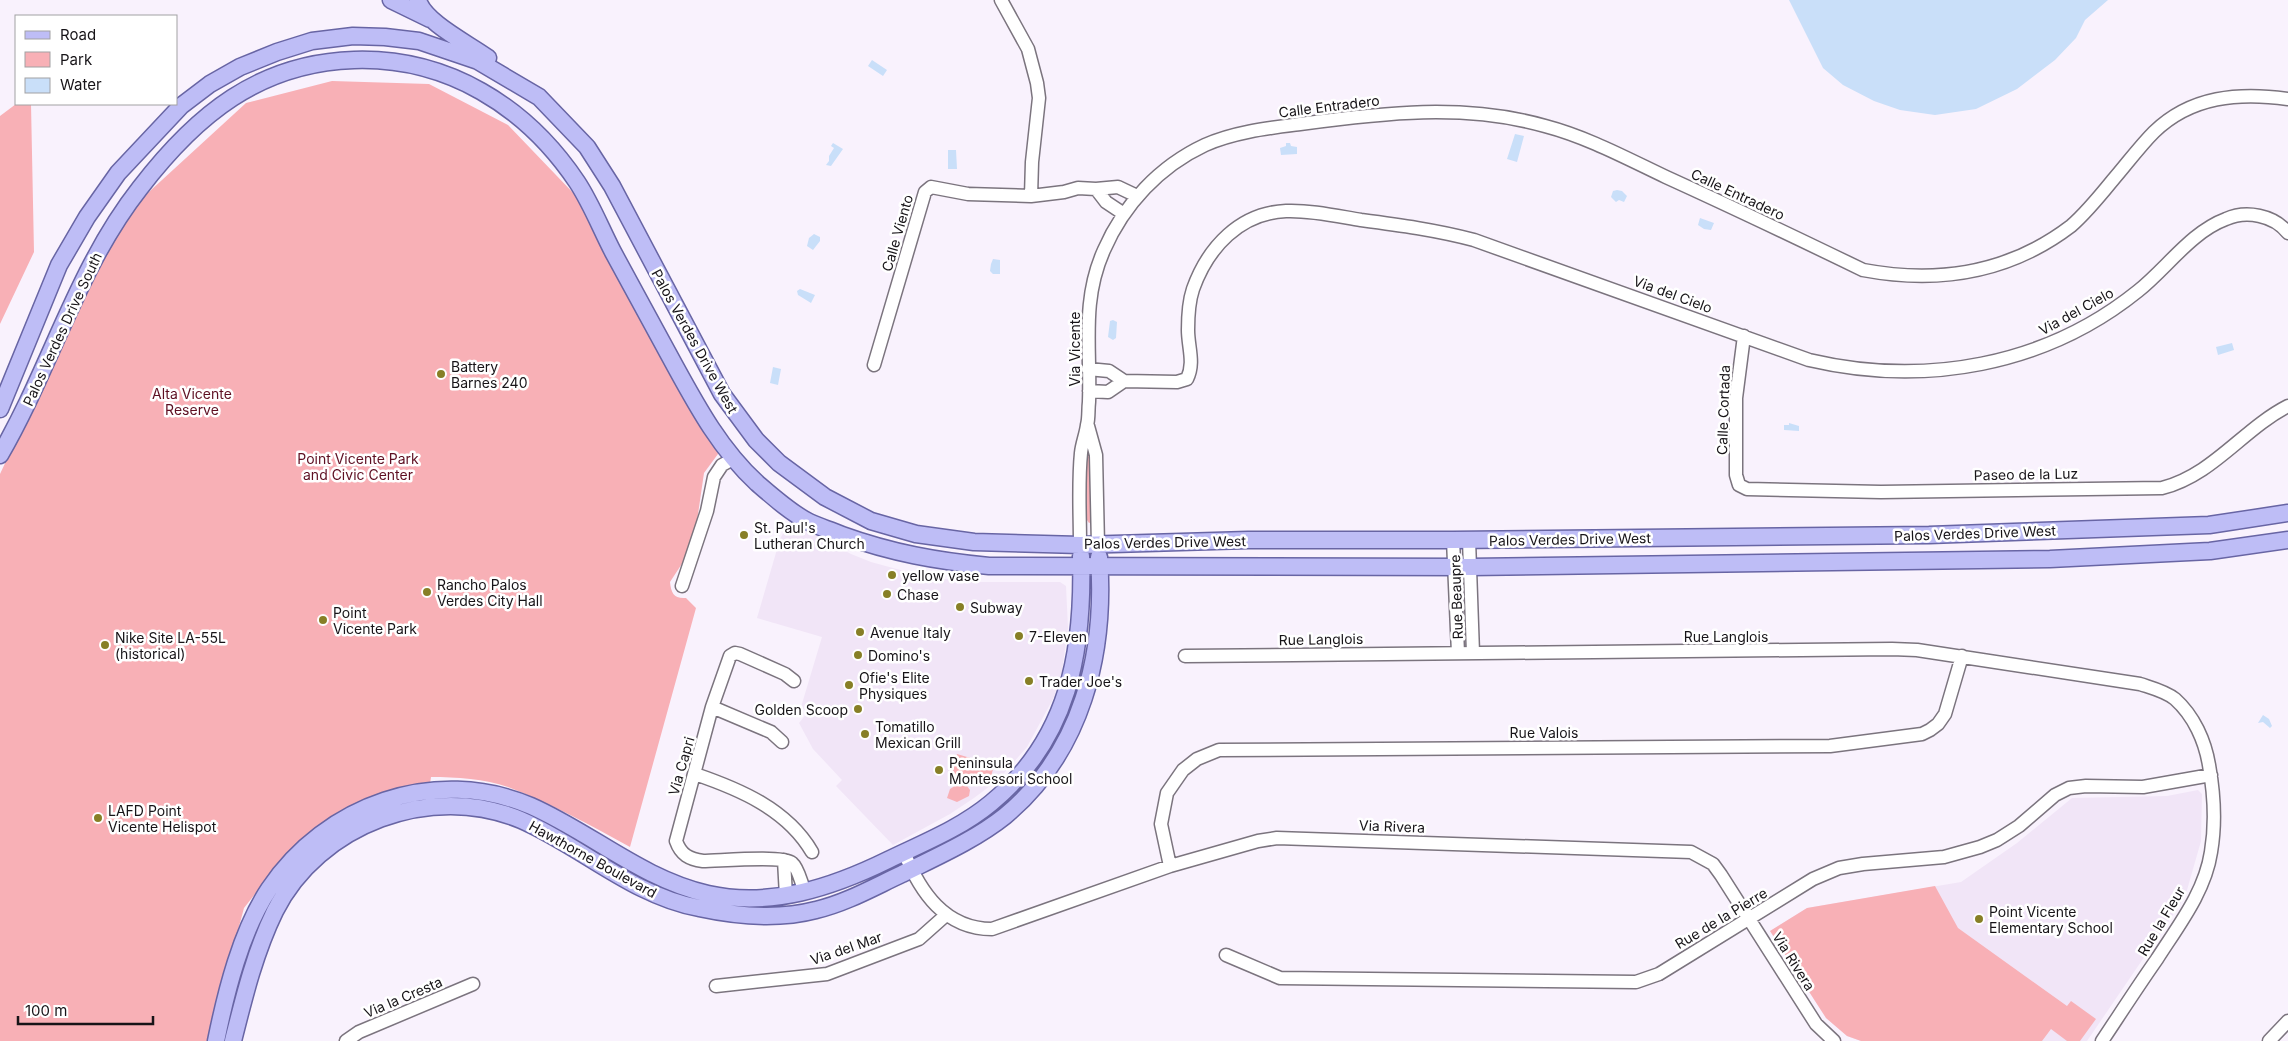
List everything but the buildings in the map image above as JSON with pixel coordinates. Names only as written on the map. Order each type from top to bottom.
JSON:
[{"type":"main road","points":[[391,0],[436,22]]},
{"type":"main road","points":[[418,0],[423,11],[436,22],[539,97]]},
{"type":"main road","name":"Palos Verdes Drive West","points":[[277,52],[312,41],[353,36],[418,41],[478,61],[539,97],[566,122],[592,155],[612,186],[722,394],[756,440],[778,463],[817,492],[846,509],[871,520],[916,534],[974,542],[1080,544],[1248,540],[1469,540],[1929,535],[2209,525],[2288,513]]},
{"type":"main road","points":[[239,92],[280,61],[277,52]]},
{"type":"main road","name":"Palos Verdes Drive South","points":[[0,409],[59,265],[87,217],[118,173],[150,137],[210,84],[240,67],[277,52]]},
{"type":"main road","name":"Palos Verdes Drive West","points":[[283,72],[335,61],[374,59],[438,70],[468,83],[496,99],[544,139],[578,183],[703,417],[733,459],[758,484],[807,521],[864,543],[912,557],[989,566],[1462,567],[2050,559],[2210,551],[2288,540]]},
{"type":"main road","name":"Palos Verdes Drive South","points":[[0,455],[18,424],[84,276],[108,233],[140,188],[194,127],[239,92],[283,72]]},
{"type":"main road","points":[[2209,525],[2210,551]]},
{"type":"main road","name":"Hawthorne Boulevard","points":[[216,1041],[236,965],[256,912],[286,865],[310,841],[336,822],[361,809],[396,797],[424,791],[451,790],[503,797],[529,805],[550,815],[652,875],[710,895],[742,898],[769,898],[853,877],[955,828],[990,804],[1017,779],[1031,762],[1051,730],[1070,685],[1078,633],[1081,567],[1080,544]]},
{"type":"main road","name":"Hawthorne Boulevard","points":[[233,1041],[253,966],[276,910],[291,886],[309,864],[330,846],[357,829],[382,817],[412,810],[446,806],[481,808],[503,813],[552,836],[637,886],[664,898],[696,908],[754,916],[815,911],[844,901],[911,869],[995,823],[1032,791],[1052,766],[1070,736],[1083,706],[1098,645],[1100,566],[1098,544]]},
{"type":"main road","points":[[995,823],[1000,810],[1031,778],[1033,769],[1031,762]]},
{"type":"main road","points":[[754,916],[773,912],[796,890]]},
{"type":"street","points":[[1001,0],[1028,49],[1037,82],[1039,105],[1034,144],[1031,196]]},
{"type":"street","name":"Calle Entradero","points":[[1136,196],[1180,158],[1206,144],[1229,137],[1274,128],[1374,115],[1429,111],[1492,114],[1543,125],[1592,142],[1863,270],[1911,277],[1954,275],[1995,265],[2027,252],[2072,225],[2091,206],[2154,132],[2199,102],[2224,97],[2249,96],[2288,99]]},
{"type":"street","name":"Calle Viento","points":[[874,365],[925,192],[931,187],[968,194],[1031,196],[1064,192],[1078,188],[1118,187],[1136,196]]},
{"type":"street","points":[[1096,189],[1106,202],[1124,214]]},
{"type":"street","name":"Via Vicente","points":[[1080,544],[1081,451],[1088,424],[1088,310],[1093,282],[1103,252],[1136,196]]},
{"type":"street","name":"Via del Cielo","points":[[1088,369],[1109,371],[1124,380],[1177,382],[1187,378],[1192,369],[1188,331],[1192,291],[1205,261],[1215,246],[1227,234],[1253,218],[1268,213],[1287,211],[1433,230],[1474,240],[1810,360],[1844,368],[1912,372],[1979,365],[2044,346],[2098,319],[2139,290],[2203,232],[2226,218],[2252,215],[2264,217],[2276,222],[2288,233]]},
{"type":"street","name":"Calle Cortada","points":[[1739,485],[1736,475],[1736,398],[1744,336]]},
{"type":"street","points":[[1089,391],[1108,392],[1124,380]]},
{"type":"street","name":"Paseo de la Luz","points":[[1739,485],[1754,490],[1864,492],[2162,488],[2177,484],[2206,469],[2268,417],[2288,406]]},
{"type":"street","name":"Via Vicente","points":[[1088,424],[1096,455],[1098,544]]},
{"type":"street","points":[[682,586],[708,511],[714,478],[722,465],[733,459]]},
{"type":"street","name":"Rue Beaupre","points":[[1452,540],[1462,567],[1473,653]]},
{"type":"street","name":"Rue Beaupre","points":[[1458,653],[1462,567],[1469,540]]},
{"type":"street","name":"Rue Langlois","points":[[1185,656],[1917,650],[2140,684],[2160,691],[2174,699],[2191,718],[2202,736],[2211,775]]},
{"type":"street","name":"Via Capri","points":[[784,860],[703,861],[693,859],[679,850],[676,841],[712,707],[730,656],[735,653],[785,674],[794,682]]},
{"type":"street","name":"Rue Valois","points":[[1170,866],[1161,824],[1167,793],[1183,770],[1197,759],[1219,750],[1830,746],[1922,734],[1938,724],[1944,714],[1962,656]]},
{"type":"street","points":[[712,707],[771,732],[782,742]]},
{"type":"street","points":[[695,774],[734,787],[761,802],[805,839],[812,852]]},
{"type":"street","name":"Rue de la Pierre","points":[[1226,955],[1280,978],[1636,982],[1659,974],[1813,879],[1840,868],[1862,864],[1944,858],[1980,847],[1997,840],[2019,826],[2055,795],[2069,788],[2086,786],[2143,787],[2211,775]]},
{"type":"street","name":"Rue la Fleur","points":[[2102,1041],[2186,916],[2201,884],[2211,853],[2214,829],[2211,775]]},
{"type":"street","name":"Via Rivera","points":[[904,852],[911,869],[928,897],[946,915],[978,929],[992,929],[1170,866],[1258,841],[1277,838],[1678,850],[1692,852],[1713,864],[1816,1024],[1834,1041]]},
{"type":"street","points":[[784,860],[791,862],[796,890]]},
{"type":"street","points":[[784,860],[796,890]]},
{"type":"street","name":"Via del Mar","points":[[716,986],[827,974],[919,938],[946,915]]},
{"type":"street","name":"Via la Cresta","points":[[346,1041],[359,1032],[472,984]]},
{"type":"street","points":[[2269,1041],[2288,1020]]},
{"type":"shaded area","points":[[790,521],[851,554],[871,562],[915,574],[964,582],[1060,582],[1066,586],[1068,628],[1062,671],[1054,697],[1027,747],[998,780],[974,798],[950,814],[893,845],[836,786],[842,780],[813,749],[799,723],[808,712],[801,707],[822,637],[757,618],[780,539]]},
{"type":"shaded area","name":"Point Vicente Elementary School","points":[[2198,790],[2202,794],[2201,841],[2187,890],[2179,906],[2087,1041],[1861,1041],[1847,1036],[1826,1018],[1770,931],[1807,908],[1961,882],[2017,843],[2072,798],[2167,796]]},
{"type":"green space","name":"Alta Vicente Reserve","points":[[332,81],[429,84],[508,125],[579,199],[718,449],[718,454],[704,473],[697,521],[687,556],[670,582],[671,589],[676,596],[686,598],[696,608],[630,847],[555,807],[508,787],[470,779],[431,777],[430,784],[385,792],[349,807],[314,830],[282,860],[244,908],[208,1041],[0,1041],[0,474],[108,245],[138,202],[246,103]]},
{"type":"green space","points":[[15,105],[31,105],[34,252],[0,324],[0,116]]},
{"type":"green space","points":[[1090,440],[1092,522],[1089,523],[1087,520],[1086,465]]},
{"type":"green space","points":[[957,754],[994,765],[989,785],[952,775]]},
{"type":"green space","points":[[958,784],[967,786],[970,790],[969,796],[957,802],[947,798],[950,789]]},
{"type":"green space","points":[[1935,886],[1958,928],[2067,1006],[2071,1001],[2096,1019],[2080,1041],[2067,1041],[2051,1029],[2042,1041],[1861,1041],[1847,1036],[1826,1018],[1770,931],[1807,908]]},
{"type":"water","points":[[1789,0],[2108,0],[2085,20],[2076,38],[2055,60],[2017,89],[1976,109],[1935,115],[1900,110],[1874,101],[1843,85],[1823,68]]},
{"type":"water","points":[[872,60],[887,70],[883,76],[868,66]]},
{"type":"water","points":[[1515,134],[1524,136],[1517,162],[1507,159]]},
{"type":"water","points":[[833,143],[843,149],[831,166],[826,165],[834,148],[831,146]]},
{"type":"water","points":[[1286,143],[1297,147],[1297,154],[1281,155],[1280,148],[1286,146]]},
{"type":"water","points":[[948,150],[956,150],[957,169],[948,169]]},
{"type":"water","points":[[1613,191],[1622,191],[1627,196],[1624,202],[1619,200],[1616,202],[1611,197]]},
{"type":"water","points":[[1700,218],[1714,223],[1711,230],[1704,229],[1698,225]]},
{"type":"water","points":[[814,234],[820,237],[820,241],[813,250],[807,246],[809,238]]},
{"type":"water","points":[[993,259],[1000,260],[1000,274],[993,274],[990,271]]},
{"type":"water","points":[[800,289],[815,295],[811,303],[798,295],[797,291]]},
{"type":"water","points":[[1110,321],[1117,322],[1116,338],[1113,340],[1108,337]]},
{"type":"water","points":[[2232,343],[2234,350],[2218,355],[2216,347]]},
{"type":"water","points":[[773,367],[781,369],[778,385],[770,383]]},
{"type":"water","points":[[1789,423],[1799,426],[1799,431],[1784,430],[1784,425],[1789,425]]},
{"type":"water","points":[[2263,715],[2269,719],[2272,726],[2270,728],[2263,722],[2258,723]]},
{"type":"place","name":"Battery Barnes 240","points":[[441,374]]},
{"type":"place","name":"St. Paul's Lutheran Church","points":[[744,535]]},
{"type":"place","name":"yellow vase","points":[[892,575]]},
{"type":"place","name":"Rancho Palos Verdes City Hall","points":[[427,592]]},
{"type":"place","name":"Chase","points":[[887,594]]},
{"type":"place","name":"Subway","points":[[960,607]]},
{"type":"place","name":"Point Vicente Park","points":[[323,620]]},
{"type":"place","name":"Avenue Italy","points":[[860,632]]},
{"type":"place","name":"7-Eleven","points":[[1019,636]]},
{"type":"place","name":"Nike Site LA-55L (historical)","points":[[105,645]]},
{"type":"place","name":"Domino's","points":[[858,655]]},
{"type":"place","name":"Trader Joe's","points":[[1029,681]]},
{"type":"place","name":"Ofie's Elite Physiques","points":[[849,685]]},
{"type":"place","name":"Golden Scoop","points":[[858,709]]},
{"type":"place","name":"Tomatillo Mexican Grill","points":[[865,734]]},
{"type":"place","name":"Peninsula Montessori School","points":[[939,770]]},
{"type":"place","name":"LAFD Point Vicente Helispot","points":[[98,818]]},
{"type":"place","name":"Point Vicente Elementary School","points":[[1979,919]]},
{"type":"park label","name":"Point Vicente Park and Civic Center","points":[[358,466]]}]
